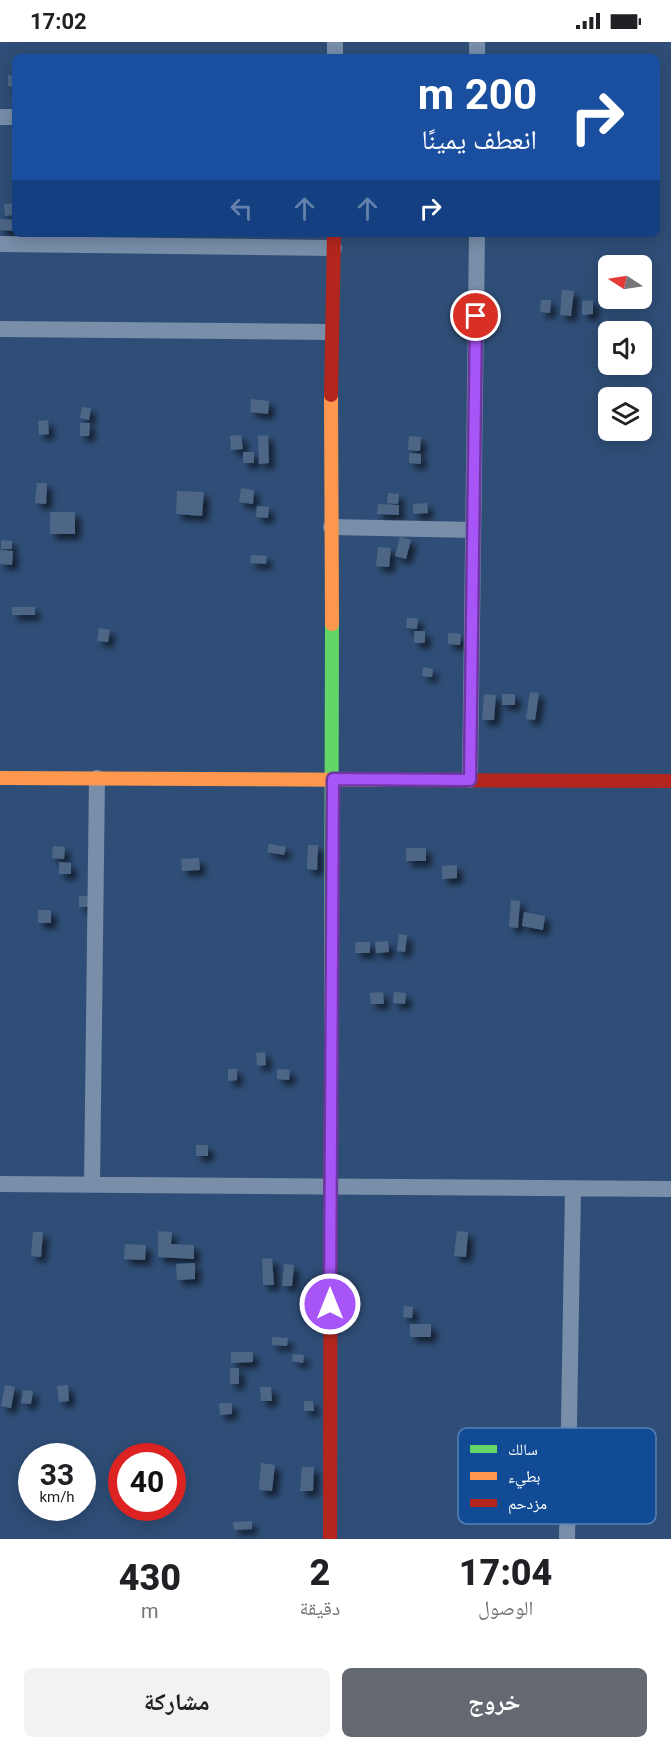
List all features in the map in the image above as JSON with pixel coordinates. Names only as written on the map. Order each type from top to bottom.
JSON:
[{"type":"street","points":[[470,780],[477,237]]},
{"type":"street","points":[[0,244],[334,241],[331,332],[333,779],[330,1539]]},
{"type":"street","points":[[0,329],[331,332]]},
{"type":"street","points":[[331,527],[473,530]]},
{"type":"street","points":[[0,778],[671,780]]},
{"type":"street","points":[[92,1185],[97,778]]},
{"type":"street","points":[[0,1184],[671,1189]]},
{"type":"street","points":[[569,1428],[573,1188]]},
{"type":"street","points":[[567,1524],[567,1539]]},
{"type":"building","points":[[8,75],[12,76],[12,87],[8,86]]},
{"type":"building","points":[[12,203],[12,215],[5,216],[4,204]]},
{"type":"building","points":[[0,219],[12,220],[12,231],[0,230]]},
{"type":"building","points":[[562,290],[574,291],[571,316],[560,315]]},
{"type":"building","points":[[541,300],[551,300],[550,313],[540,312]]},
{"type":"building","points":[[593,300],[593,314],[582,315],[582,301]]},
{"type":"building","points":[[251,399],[269,401],[268,414],[250,412]]},
{"type":"building","points":[[82,407],[91,408],[89,420],[80,418]]},
{"type":"building","points":[[48,420],[49,434],[39,435],[38,421]]},
{"type":"building","points":[[80,423],[90,423],[89,436],[80,436]]},
{"type":"building","points":[[241,435],[243,449],[231,450],[230,436]]},
{"type":"building","points":[[268,435],[269,463],[259,464],[258,436]]},
{"type":"building","points":[[409,436],[421,437],[420,451],[408,450]]},
{"type":"building","points":[[243,452],[254,452],[254,463],[243,463]]},
{"type":"building","points":[[409,453],[421,454],[421,464],[409,463]]},
{"type":"building","points":[[37,483],[47,483],[46,504],[35,503]]},
{"type":"building","points":[[241,488],[254,490],[253,504],[239,502]]},
{"type":"building","points":[[177,491],[204,492],[202,516],[176,514]]},
{"type":"building","points":[[388,493],[399,494],[398,504],[387,503]]},
{"type":"building","points":[[427,503],[428,513],[413,514],[413,504]]},
{"type":"building","points":[[378,504],[399,505],[399,515],[377,514]]},
{"type":"building","points":[[257,506],[269,507],[268,518],[256,517]]},
{"type":"building","points":[[50,512],[75,512],[75,534],[50,534]]},
{"type":"building","points":[[400,537],[411,540],[406,559],[395,556]]},
{"type":"building","points":[[1,540],[12,541],[12,549],[1,549]]},
{"type":"building","points":[[378,547],[391,548],[389,567],[376,566]]},
{"type":"building","points":[[0,550],[13,551],[12,565],[0,564]]},
{"type":"building","points":[[251,555],[267,556],[266,564],[250,563]]},
{"type":"building","points":[[12,607],[35,607],[35,615],[12,615]]},
{"type":"building","points":[[407,618],[418,618],[417,629],[406,628]]},
{"type":"building","points":[[99,628],[110,630],[108,642],[97,641]]},
{"type":"building","points":[[414,631],[425,631],[425,643],[414,643]]},
{"type":"building","points":[[448,633],[461,634],[460,645],[448,644]]},
{"type":"building","points":[[423,667],[433,669],[432,677],[422,676]]},
{"type":"building","points":[[530,692],[539,693],[535,720],[526,719]]},
{"type":"building","points":[[484,694],[496,695],[494,720],[482,720]]},
{"type":"building","points":[[502,694],[515,694],[515,705],[502,705]]},
{"type":"building","points":[[269,844],[286,847],[284,855],[267,852]]},
{"type":"building","points":[[308,845],[318,845],[317,870],[307,869]]},
{"type":"building","points":[[53,846],[65,847],[64,859],[52,858]]},
{"type":"building","points":[[406,848],[426,848],[426,861],[406,861]]},
{"type":"building","points":[[199,858],[200,870],[182,871],[181,859]]},
{"type":"building","points":[[59,862],[71,863],[71,874],[59,874]]},
{"type":"building","points":[[457,865],[457,878],[442,879],[442,866]]},
{"type":"building","points":[[79,896],[88,896],[88,907],[79,907]]},
{"type":"building","points":[[511,900],[520,901],[518,928],[509,927]]},
{"type":"building","points":[[38,910],[51,910],[51,923],[38,923]]},
{"type":"building","points":[[524,912],[545,916],[543,930],[522,926]]},
{"type":"building","points":[[399,934],[407,935],[405,952],[397,951]]},
{"type":"building","points":[[388,941],[389,952],[376,953],[375,942]]},
{"type":"building","points":[[356,942],[370,942],[370,953],[355,953]]},
{"type":"building","points":[[383,992],[384,1004],[371,1004],[370,993]]},
{"type":"building","points":[[394,992],[406,993],[405,1004],[393,1003]]},
{"type":"building","points":[[265,1052],[266,1065],[257,1066],[256,1053]]},
{"type":"building","points":[[228,1069],[237,1069],[237,1080],[228,1081]]},
{"type":"building","points":[[277,1069],[290,1070],[289,1080],[277,1079]]},
{"type":"building","points":[[196,1145],[208,1145],[208,1156],[196,1156]]},
{"type":"building","points":[[158,1231],[172,1232],[171,1244],[194,1245],[194,1259],[158,1257]]},
{"type":"building","points":[[457,1231],[468,1232],[466,1257],[454,1256]]},
{"type":"building","points":[[33,1232],[43,1232],[41,1257],[31,1256]]},
{"type":"building","points":[[125,1244],[146,1245],[145,1260],[124,1259]]},
{"type":"building","points":[[272,1258],[274,1285],[263,1285],[262,1259]]},
{"type":"building","points":[[195,1263],[195,1279],[177,1280],[176,1264]]},
{"type":"building","points":[[284,1264],[294,1265],[292,1286],[282,1286]]},
{"type":"building","points":[[404,1306],[413,1307],[412,1318],[403,1317]]},
{"type":"building","points":[[410,1324],[431,1324],[431,1337],[410,1337]]},
{"type":"building","points":[[272,1337],[288,1338],[287,1346],[272,1345]]},
{"type":"building","points":[[231,1352],[253,1352],[253,1362],[231,1363]]},
{"type":"building","points":[[293,1354],[304,1355],[303,1363],[292,1361]]},
{"type":"building","points":[[230,1368],[239,1368],[239,1384],[230,1384]]},
{"type":"building","points":[[5,1385],[15,1387],[11,1408],[1,1406]]},
{"type":"building","points":[[68,1385],[69,1401],[59,1402],[57,1386]]},
{"type":"building","points":[[260,1387],[271,1387],[272,1401],[261,1401]]},
{"type":"building","points":[[23,1390],[33,1391],[31,1404],[21,1403]]},
{"type":"building","points":[[304,1401],[313,1401],[314,1411],[304,1411]]},
{"type":"building","points":[[219,1403],[232,1403],[232,1414],[220,1415]]},
{"type":"building","points":[[261,1463],[275,1465],[272,1491],[259,1490]]},
{"type":"building","points":[[302,1467],[314,1467],[313,1491],[300,1491]]},
{"type":"building","points":[[252,1521],[252,1529],[234,1530],[233,1522]]},
{"type":"traffic: fast","points":[[331,1039],[332,624]]},
{"type":"traffic: slow","points":[[331,395],[332,624]]},
{"type":"traffic: slow","points":[[0,778],[386,780]]},
{"type":"traffic: jam","points":[[331,395],[334,237]]},
{"type":"traffic: jam","points":[[386,780],[671,781]]},
{"type":"traffic: jam","points":[[330,1539],[331,1039]]},
{"type":"route","points":[[330,1304],[333,779],[470,780],[476,316]]}]
